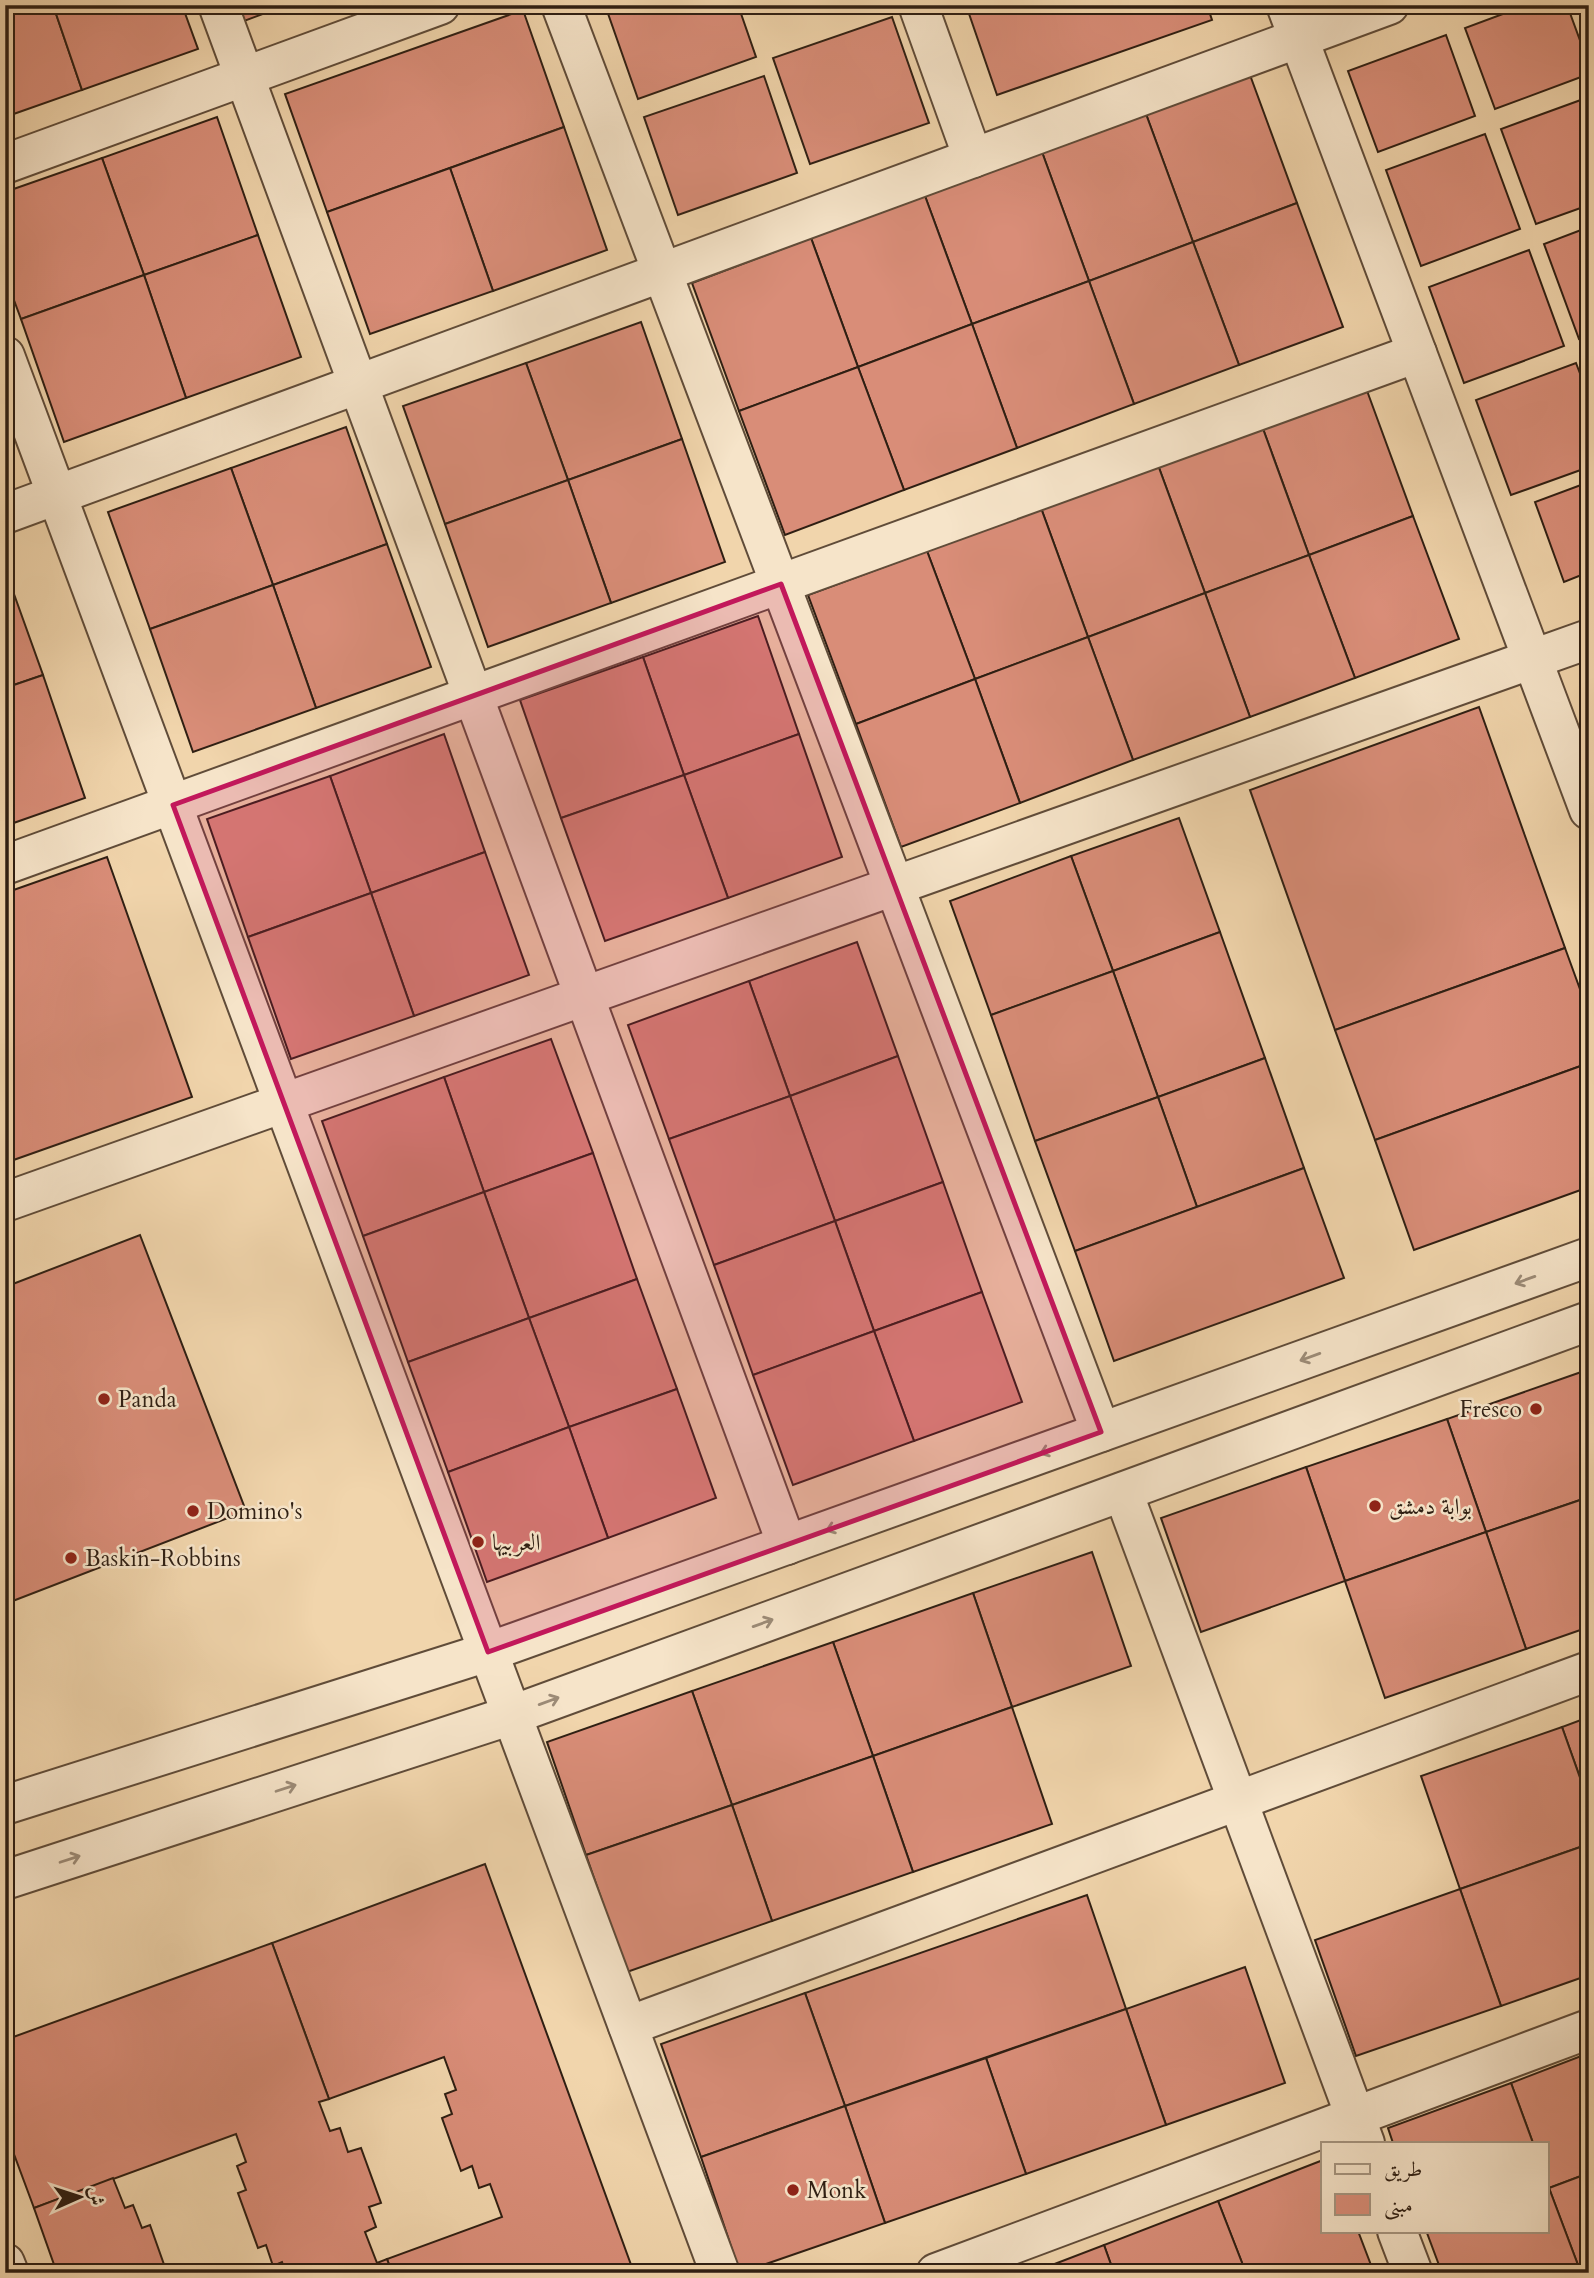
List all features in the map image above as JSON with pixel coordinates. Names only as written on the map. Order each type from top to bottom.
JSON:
[{"type":"street","points":[[218,5],[787,1545]]},
{"type":"street","points":[[5,164],[440,5]]},
{"type":"street","points":[[561,5],[1101,1432]]},
{"type":"street","points":[[918,5],[973,158]]},
{"type":"street","points":[[5,514],[973,158],[1292,22],[1389,5]]},
{"type":"street","points":[[1292,22],[1589,810]]},
{"type":"street","points":[[5,865],[1417,353]]},
{"type":"street","points":[[5,356],[720,2273]]},
{"type":"street","points":[[5,1202],[1589,639]]},
{"type":"street","points":[[5,1805],[488,1652],[1589,1257]]},
{"type":"street","points":[[5,1880],[512,1715],[1589,1321]]},
{"type":"street","points":[[1123,1492],[1360,2130]]},
{"type":"street","points":[[628,2026],[1589,1671]]},
{"type":"street","points":[[1324,2142],[1360,2130],[1589,2029]]},
{"type":"street","points":[[936,2273],[1321,2143]]},
{"type":"street","points":[[1397,2232],[1413,2273]]},
{"type":"street","points":[[5,2263],[9,2273]]},
{"type":"highlighted area","points":[[781,584],[1101,1432],[488,1652],[173,805]]},
{"type":"building","points":[[5,5],[53,5],[82,90],[5,117]]},
{"type":"building","points":[[53,5],[182,5],[198,49],[82,90]]},
{"type":"building","points":[[229,5],[287,5],[236,24]]},
{"type":"building","points":[[605,5],[738,5],[756,57],[638,99]]},
{"type":"building","points":[[966,5],[1207,5],[1212,20],[997,95]]},
{"type":"building","points":[[1527,5],[1567,5],[1589,65],[1589,74],[1495,109],[1465,28]]},
{"type":"building","points":[[523,10],[564,127],[327,212],[285,94]]},
{"type":"building","points":[[892,17],[929,123],[810,164],[773,58]]},
{"type":"building","points":[[1446,35],[1475,116],[1378,152],[1348,71]]},
{"type":"building","points":[[1250,75],[1297,203],[1193,242],[1146,114]]},
{"type":"building","points":[[764,76],[797,173],[678,215],[644,117]]},
{"type":"building","points":[[1589,97],[1589,205],[1536,224],[1501,129]]},
{"type":"building","points":[[1146,114],[1193,242],[1089,281],[1042,152]]},
{"type":"building","points":[[217,117],[258,235],[144,275],[102,158]]},
{"type":"building","points":[[564,127],[607,250],[493,291],[450,168]]},
{"type":"building","points":[[1485,134],[1520,229],[1421,266],[1386,170]]},
{"type":"building","points":[[1042,152],[1089,281],[972,324],[925,196]]},
{"type":"building","points":[[102,158],[144,275],[21,319],[5,276],[5,192]]},
{"type":"building","points":[[450,168],[493,291],[370,334],[327,212]]},
{"type":"building","points":[[925,196],[972,324],[858,367],[811,238]]},
{"type":"building","points":[[1297,203],[1343,327],[1239,365],[1193,242]]},
{"type":"building","points":[[1589,227],[1589,336],[1579,339],[1544,244]]},
{"type":"building","points":[[258,235],[301,357],[186,398],[144,275]]},
{"type":"building","points":[[811,238],[858,367],[739,411],[692,283]]},
{"type":"building","points":[[1193,242],[1239,365],[1134,404],[1089,281]]},
{"type":"building","points":[[1529,250],[1564,346],[1464,383],[1429,287]]},
{"type":"building","points":[[144,275],[186,398],[64,442],[21,319]]},
{"type":"building","points":[[1089,281],[1134,404],[1017,448],[972,324]]},
{"type":"building","points":[[641,322],[682,439],[568,480],[526,363]]},
{"type":"building","points":[[972,324],[1017,448],[904,490],[858,367]]},
{"type":"building","points":[[526,363],[568,480],[445,524],[403,406]]},
{"type":"building","points":[[1576,363],[1589,397],[1589,467],[1511,495],[1476,400]]},
{"type":"building","points":[[858,367],[904,490],[785,535],[739,411]]},
{"type":"building","points":[[1366,388],[1413,516],[1309,555],[1262,426]]},
{"type":"building","points":[[1262,426],[1309,555],[1205,593],[1158,465]]},
{"type":"building","points":[[346,427],[387,544],[273,585],[231,468]]},
{"type":"building","points":[[682,439],[725,562],[611,603],[568,480]]},
{"type":"building","points":[[1158,465],[1205,593],[1088,637],[1041,508]]},
{"type":"building","points":[[231,468],[273,585],[150,629],[108,512]]},
{"type":"building","points":[[568,480],[611,603],[488,647],[445,524]]},
{"type":"building","points":[[1589,482],[1589,572],[1564,582],[1535,502]]},
{"type":"building","points":[[1041,508],[1088,637],[975,679],[927,551]]},
{"type":"building","points":[[1413,516],[1459,639],[1355,678],[1309,555]]},
{"type":"building","points":[[387,544],[431,667],[316,708],[273,585]]},
{"type":"building","points":[[927,551],[975,679],[856,724],[808,595]]},
{"type":"building","points":[[1309,555],[1355,678],[1250,717],[1205,593]]},
{"type":"building","points":[[5,569],[43,675],[5,688]]},
{"type":"building","points":[[273,585],[316,708],[193,752],[150,629]]},
{"type":"building","points":[[1205,593],[1250,717],[1133,760],[1088,637]]},
{"type":"building","points":[[758,616],[799,734],[684,775],[643,657]]},
{"type":"building","points":[[1088,637],[1133,760],[1020,803],[975,679]]},
{"type":"building","points":[[643,657],[684,775],[561,818],[520,700]]},
{"type":"building","points":[[43,675],[85,798],[5,826],[5,688]]},
{"type":"building","points":[[975,679],[1020,803],[901,847],[856,724]]},
{"type":"building","points":[[1479,707],[1565,948],[1335,1030],[1250,790]]},
{"type":"building","points":[[444,734],[485,852],[371,893],[330,776]]},
{"type":"building","points":[[799,734],[842,857],[728,898],[684,775]]},
{"type":"building","points":[[684,775],[728,898],[605,941],[561,818]]},
{"type":"building","points":[[330,776],[371,893],[248,937],[207,819]]},
{"type":"building","points":[[1179,818],[1220,932],[1113,971],[1071,856]]},
{"type":"building","points":[[485,852],[529,975],[414,1016],[371,893]]},
{"type":"building","points":[[1071,856],[1113,971],[991,1015],[950,901]]},
{"type":"building","points":[[107,857],[192,1097],[5,1163],[5,893]]},
{"type":"building","points":[[371,893],[414,1016],[291,1059],[248,937]]},
{"type":"building","points":[[1220,932],[1265,1058],[1158,1097],[1113,971]]},
{"type":"building","points":[[857,942],[898,1056],[790,1096],[749,981]]},
{"type":"building","points":[[1565,948],[1589,1014],[1589,1063],[1375,1140],[1335,1030]]},
{"type":"building","points":[[1113,971],[1158,1097],[1035,1141],[991,1015]]},
{"type":"building","points":[[749,981],[790,1096],[669,1139],[628,1025]]},
{"type":"building","points":[[551,1039],[593,1153],[484,1192],[444,1077]]},
{"type":"building","points":[[898,1056],[943,1182],[835,1221],[790,1096]]},
{"type":"building","points":[[1265,1058],[1304,1168],[1197,1207],[1158,1097]]},
{"type":"building","points":[[1589,1063],[1589,1187],[1414,1250],[1375,1140]]},
{"type":"building","points":[[444,1077],[484,1192],[363,1236],[322,1121]]},
{"type":"building","points":[[790,1096],[835,1221],[714,1265],[669,1139]]},
{"type":"building","points":[[1158,1097],[1197,1207],[1075,1251],[1035,1141]]},
{"type":"building","points":[[593,1153],[637,1279],[529,1318],[484,1192]]},
{"type":"building","points":[[1304,1168],[1344,1278],[1114,1361],[1075,1251]]},
{"type":"building","points":[[943,1182],[982,1292],[874,1331],[835,1221]]},
{"type":"building","points":[[484,1192],[529,1318],[408,1362],[363,1236]]},
{"type":"building","points":[[835,1221],[874,1331],[753,1375],[714,1265]]},
{"type":"building","name":"Panda","points":[[140,1235],[246,1511],[5,1604],[5,1287]]},
{"type":"building","points":[[637,1279],[677,1389],[569,1427],[529,1318]]},
{"type":"building","points":[[982,1292],[1022,1402],[914,1441],[874,1331]]},
{"type":"building","points":[[529,1318],[569,1427],[448,1472],[408,1362]]},
{"type":"building","points":[[874,1331],[914,1441],[793,1485],[753,1375]]},
{"type":"building","points":[[1587,1370],[1589,1497],[1486,1532],[1447,1419]]},
{"type":"building","points":[[677,1389],[716,1498],[608,1538],[569,1427]]},
{"type":"building","points":[[1447,1419],[1486,1532],[1345,1581],[1306,1467]]},
{"type":"building","points":[[569,1427],[608,1538],[487,1582],[448,1472]]},
{"type":"building","points":[[1306,1467],[1345,1581],[1201,1632],[1161,1518]]},
{"type":"building","points":[[1589,1497],[1589,1627],[1526,1649],[1486,1532]]},
{"type":"building","points":[[1486,1532],[1526,1649],[1385,1698],[1345,1581]]},
{"type":"building","points":[[1092,1552],[1131,1666],[1012,1707],[973,1593]]},
{"type":"building","points":[[973,1593],[1012,1707],[873,1756],[833,1642]]},
{"type":"building","points":[[833,1642],[873,1756],[732,1805],[692,1691]]},
{"type":"building","points":[[692,1691],[732,1805],[586,1855],[547,1742]]},
{"type":"building","points":[[1012,1707],[1052,1824],[913,1872],[873,1756]]},
{"type":"building","points":[[1589,1717],[1589,1803],[1562,1727]]},
{"type":"building","points":[[1562,1727],[1589,1803],[1589,1844],[1460,1889],[1421,1776]]},
{"type":"building","points":[[873,1756],[913,1872],[772,1921],[732,1805]]},
{"type":"building","points":[[732,1805],[772,1921],[627,1972],[586,1855]]},
{"type":"building","points":[[1589,1844],[1589,1975],[1501,2006],[1460,1889]]},
{"type":"building","points":[[485,1864],[634,2273],[392,2273],[387,2259],[502,2217],[490,2184],[479,2188],[472,2166],[461,2171],[442,2118],[452,2114],[445,2094],[456,2090],[444,2057],[329,2099],[272,1943]]},
{"type":"building","points":[[1460,1889],[1501,2006],[1356,2056],[1315,1940]]},
{"type":"building","points":[[1087,1895],[1126,2009],[845,2106],[805,1993]]},
{"type":"building","points":[[272,1943],[329,2099],[319,2102],[330,2131],[340,2128],[348,2152],[361,2148],[381,2203],[369,2207],[376,2227],[365,2232],[377,2263],[387,2259],[392,2273],[286,2273],[282,2262],[273,2266],[266,2245],[258,2248],[238,2193],[246,2190],[237,2166],[246,2162],[236,2134],[34,2208],[5,2130],[5,2040]]},
{"type":"building","points":[[1245,1967],[1285,2083],[1166,2125],[1126,2009]]},
{"type":"building","points":[[805,1993],[845,2106],[701,2157],[661,2044]]},
{"type":"building","points":[[1126,2009],[1166,2125],[1026,2174],[986,2058]]},
{"type":"building","points":[[1589,2053],[1589,2173],[1549,2188],[1548,2142],[1533,2142],[1511,2083]]},
{"type":"building","points":[[986,2058],[1026,2174],[885,2223],[845,2106]]},
{"type":"building","points":[[1511,2083],[1533,2142],[1393,2142],[1388,2128]]},
{"type":"building","name":"Monk","points":[[845,2106],[885,2223],[740,2273],[701,2157]]},
{"type":"building","points":[[1321,2161],[1321,2232],[1358,2232],[1374,2273],[1246,2273],[1218,2201]]},
{"type":"building","points":[[1589,2173],[1589,2273],[1581,2273],[1549,2188]]},
{"type":"building","points":[[113,2178],[125,2208],[133,2205],[142,2228],[150,2225],[167,2273],[57,2273],[34,2208]]},
{"type":"building","points":[[1548,2188],[1581,2273],[1442,2273],[1427,2233],[1548,2232]]},
{"type":"building","points":[[1218,2201],[1246,2273],[1114,2273],[1104,2245]]},
{"type":"building","points":[[1104,2245],[1114,2273],[1031,2273]]},
{"type":"place","name":"Panda","points":[[104,1399]]},
{"type":"place","name":"Fresco","points":[[1536,1409]]},
{"type":"place","name":"بوابة دمشق","points":[[1375,1506]]},
{"type":"place","name":"Domino's","points":[[193,1511]]},
{"type":"place","name":"العربيها","points":[[478,1542]]},
{"type":"place","name":"Baskin-Robbins","points":[[71,1558]]},
{"type":"place","name":"Monk","points":[[793,2190]]}]
